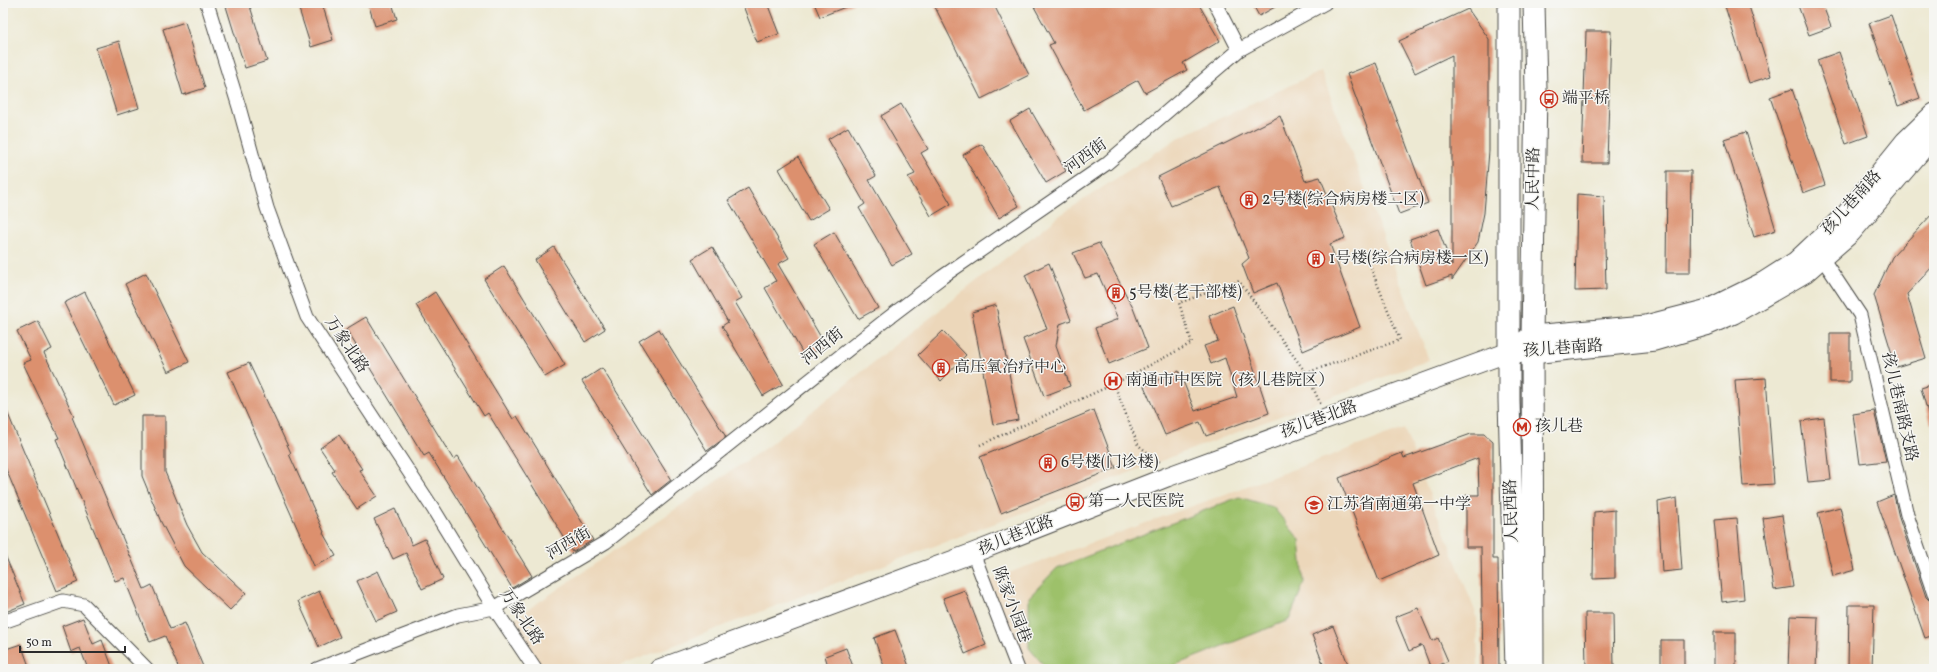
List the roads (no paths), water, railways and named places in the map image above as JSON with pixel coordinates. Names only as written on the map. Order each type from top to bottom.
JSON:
[{"type":"main road","name":"人民中路","points":[[1509,3],[1509,352]]},
{"type":"main road","name":"人民中路","points":[[1532,344],[1536,90],[1534,3]]},
{"type":"main road","name":"孩儿巷南路","points":[[1509,352],[1532,344],[1646,325],[1708,309],[1763,282],[1796,262],[1846,214],[1905,141],[1934,113]]},
{"type":"main road","name":"孩儿巷南路","points":[[1532,344],[1655,341],[1706,326],[1734,314],[1805,273],[1851,233],[1934,136]]},
{"type":"main road","name":"人民西路","points":[[1532,344],[1533,669]]},
{"type":"main road","name":"孩儿巷北路","points":[[659,669],[973,553],[1167,477],[1327,417],[1509,352]]},
{"type":"main road","name":"人民西路","points":[[1509,352],[1516,669]]},
{"type":"street","name":"万象北路","points":[[207,3],[239,107],[266,208],[307,317],[434,510],[494,608],[535,669]]},
{"type":"street","points":[[1215,3],[1239,50]]},
{"type":"street","name":"河西街","points":[[317,669],[458,615],[494,608],[606,542],[883,322],[942,277],[1106,164],[1239,50],[1325,3]]},
{"type":"street","name":"孩儿巷南路支路","points":[[1822,258],[1860,315],[1907,515],[1934,594]]},
{"type":"street","name":"陈家小园巷","points":[[973,553],[1018,669]]},
{"type":"street","points":[[3,622],[63,601],[84,605],[147,669]]},
{"type":"place","name":"端平桥","points":[[1549,99]]},
{"type":"place","name":"2号楼(综合病房楼二区)","points":[[1249,200]]},
{"type":"place","name":"1号楼(综合病房楼一区)","points":[[1316,259]]},
{"type":"place","name":"5号楼(老干部楼)","points":[[1116,293]]},
{"type":"place","name":"高压氧治疗中心","points":[[941,368]]},
{"type":"place","name":"南通市中医院（孩儿巷院区）","points":[[1113,381]]},
{"type":"place","name":"孩儿巷","points":[[1522,427]]},
{"type":"place","name":"6号楼(门诊楼)","points":[[1048,463]]},
{"type":"place","name":"第一人民医院","points":[[1075,502]]},
{"type":"place","name":"江苏省南通第一中学","points":[[1314,505]]}]
